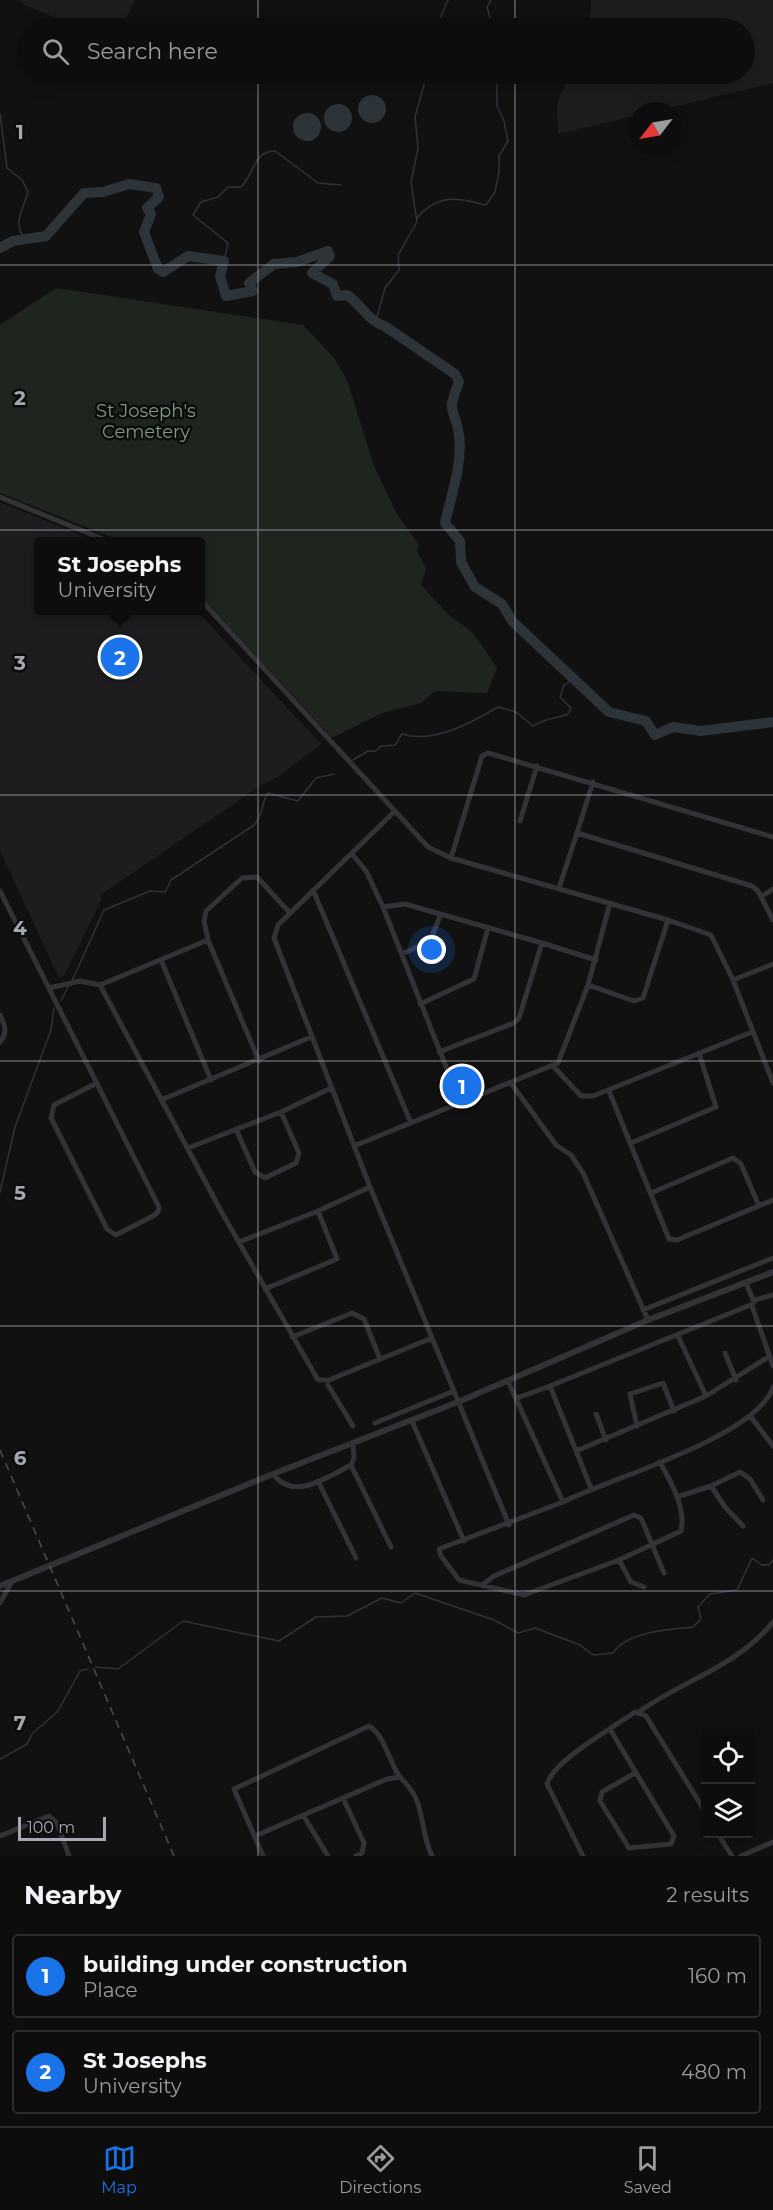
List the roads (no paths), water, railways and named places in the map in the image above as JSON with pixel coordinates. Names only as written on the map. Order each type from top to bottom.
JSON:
[{"type":"street","points":[[0,497],[98,537]]},
{"type":"street","points":[[205,604],[428,848],[451,858],[668,920],[711,935],[733,980],[772,1080]]},
{"type":"street","points":[[451,858],[483,754],[488,753],[593,782],[773,837]]},
{"type":"street","points":[[520,821],[537,766]]},
{"type":"street","points":[[559,888],[593,782]]},
{"type":"street","points":[[395,811],[278,926],[274,938],[370,1187],[509,1525]]},
{"type":"street","points":[[577,833],[752,886],[762,896],[773,920]]},
{"type":"street","points":[[352,854],[366,871],[383,907],[460,1102]]},
{"type":"street","points":[[259,1061],[208,940],[204,921],[206,911],[242,878],[257,877],[290,914]]},
{"type":"street","points":[[762,896],[773,889]]},
{"type":"street","points":[[314,890],[411,1123]]},
{"type":"street","points":[[0,891],[97,1083],[159,1207],[153,1216],[116,1235],[107,1230],[51,1118],[54,1105],[97,1083]]},
{"type":"street","points":[[354,1146],[460,1102],[554,1067],[562,1058],[588,985],[610,903]]},
{"type":"street","points":[[383,907],[405,904],[596,960]]},
{"type":"street","points":[[402,954],[430,941],[441,914]]},
{"type":"street","points":[[588,985],[634,1001],[641,1000],[646,995],[668,920]]},
{"type":"street","points":[[420,1004],[474,979],[488,928]]},
{"type":"street","points":[[49,988],[80,981],[100,985],[208,940]]},
{"type":"street","points":[[439,1052],[514,1023],[519,1018],[542,943]]},
{"type":"street","points":[[161,960],[211,1080]]},
{"type":"street","points":[[733,980],[773,964]]},
{"type":"street","points":[[100,985],[160,1100],[315,1377],[321,1382],[432,1338]]},
{"type":"street","points":[[0,1015],[6,1026],[5,1035],[0,1042]]},
{"type":"street","points":[[554,1067],[581,1096],[593,1096],[752,1032]]},
{"type":"street","points":[[160,1100],[259,1061],[311,1037]]},
{"type":"street","points":[[631,1143],[716,1107],[699,1053]]},
{"type":"street","points":[[511,1083],[556,1145],[571,1155],[583,1173],[648,1320]]},
{"type":"street","points":[[188,1148],[281,1112],[331,1089]]},
{"type":"street","points":[[609,1091],[651,1192],[666,1236],[672,1240],[773,1200]]},
{"type":"street","points":[[236,1129],[255,1172],[265,1178],[296,1163],[298,1158],[299,1153],[281,1112]]},
{"type":"street","points":[[651,1192],[733,1158],[741,1164],[759,1206]]},
{"type":"street","points":[[240,1242],[318,1211],[370,1187]]},
{"type":"street","points":[[265,1289],[337,1258],[318,1211]]},
{"type":"street","points":[[643,1310],[773,1258]]},
{"type":"street","points":[[0,1586],[273,1474],[459,1402],[648,1320],[773,1272]]},
{"type":"street","points":[[746,1283],[773,1366]]},
{"type":"street","points":[[517,1398],[678,1336],[773,1295]]},
{"type":"street","points":[[292,1336],[352,1313],[359,1314],[364,1319],[380,1359]]},
{"type":"street","points":[[678,1336],[706,1396]]},
{"type":"street","points":[[725,1353],[736,1380]]},
{"type":"street","points":[[576,1451],[706,1396],[736,1380],[770,1356]]},
{"type":"street","points":[[508,1381],[563,1502]]},
{"type":"street","points":[[637,1426],[630,1394],[663,1383],[674,1411]]},
{"type":"street","points":[[327,1385],[353,1426]]},
{"type":"street","points":[[550,1386],[591,1488]]},
{"type":"street","points":[[660,1462],[678,1497],[681,1531],[619,1560],[524,1595],[459,1580],[441,1556],[439,1549],[509,1525],[591,1488],[722,1435],[751,1417],[773,1387]]},
{"type":"street","points":[[375,1423],[454,1391]]},
{"type":"street","points":[[596,1414],[606,1440]]},
{"type":"street","points":[[751,1417],[773,1446]]},
{"type":"street","points":[[412,1421],[464,1541]]},
{"type":"street","points":[[273,1474],[280,1484],[293,1488],[318,1481],[351,1465],[354,1458],[353,1442]]},
{"type":"street","points":[[351,1465],[391,1547]]},
{"type":"street","points":[[678,1497],[711,1486],[740,1472],[750,1479],[763,1500]]},
{"type":"street","points":[[318,1481],[356,1558]]},
{"type":"street","points":[[711,1486],[725,1507],[743,1526]]},
{"type":"street","points":[[482,1585],[494,1576],[634,1515],[641,1518],[654,1544],[664,1573]]},
{"type":"street","points":[[619,1560],[629,1580],[644,1587]]},
{"type":"street","points":[[0,1603],[13,1581]]},
{"type":"street","points":[[583,1856],[547,1784],[554,1770],[560,1763],[611,1731],[635,1712],[640,1712],[656,1700],[706,1676],[751,1647],[773,1622]]},
{"type":"street","points":[[640,1712],[646,1716],[701,1806]]},
{"type":"street","points":[[264,1856],[234,1789],[369,1726],[377,1732],[400,1777],[409,1784],[417,1802],[424,1838],[432,1856]]},
{"type":"street","points":[[611,1731],[674,1836],[671,1844],[629,1848],[600,1801],[602,1792],[635,1773]]},
{"type":"street","points":[[387,1779],[394,1766]]},
{"type":"street","points":[[255,1836],[387,1779],[400,1777]]},
{"type":"street","points":[[343,1798],[364,1843],[362,1852],[356,1856]]},
{"type":"street","points":[[303,1815],[328,1856]]},
{"type":"street","points":[[0,1836],[49,1816],[57,1823],[69,1856]]},
{"type":"street","points":[[721,1838],[732,1856]]},
{"type":"street","points":[[741,1856],[773,1842]]},
{"type":"waterway","points":[[440,18],[448,0]]},
{"type":"waterway","points":[[490,18],[487,7],[491,0]]},
{"type":"waterway","points":[[375,324],[385,288],[399,270],[398,255],[417,222],[411,182],[418,148],[415,117],[424,84]]},
{"type":"waterway","points":[[417,218],[433,204],[441,201],[457,199],[486,205],[495,192],[499,156],[508,141],[504,121],[497,106],[497,84]]},
{"type":"waterway","points":[[0,114],[7,168],[22,180],[28,192],[19,222],[25,239]]},
{"type":"waterway","points":[[224,261],[228,243],[193,215],[201,202],[218,197],[228,187],[241,187],[262,155],[275,151],[318,183],[341,185]]},
{"type":"waterway","points":[[0,248],[13,241],[46,236],[84,193],[103,192],[129,184],[156,188],[159,197],[147,208],[151,214],[144,232],[158,269],[163,272],[188,256],[224,261],[220,276],[226,296],[253,291],[249,283],[274,264],[297,262],[328,251],[330,256],[312,273],[333,284],[337,296],[347,295],[374,321],[455,374],[459,382],[452,406],[459,435],[459,457],[445,523],[460,541],[461,562],[475,587],[502,604],[512,621],[609,712],[646,721],[655,735],[673,727],[701,731],[773,722]]},
{"type":"waterway","points":[[353,760],[368,751],[376,751],[381,746],[395,745],[402,734],[414,736],[439,734],[464,725],[498,707],[516,712],[533,726],[568,714],[571,708],[560,697],[564,685],[573,679]]},
{"type":"waterway","points":[[72,981],[104,910],[150,891],[165,892],[171,880],[254,825],[268,793],[298,801],[316,778],[334,774]]},
{"type":"waterway","points":[[61,1001],[69,985]]},
{"type":"waterway","points":[[0,1192],[15,1127],[51,1030],[54,1008]]},
{"type":"waterway","points":[[96,1667],[118,1669],[183,1621],[279,1641],[316,1617],[347,1616],[382,1598],[401,1603],[415,1593],[494,1620],[518,1633],[535,1628],[580,1645],[593,1655],[613,1653],[619,1646],[638,1636],[693,1627],[701,1619],[698,1607],[710,1594],[737,1590],[752,1558],[762,1565],[769,1565],[773,1560]]},
{"type":"waterway","points":[[0,1759],[27,1744],[32,1734],[58,1711],[80,1671],[88,1669]]},
{"type":"railway","points":[[0,1450],[174,1856]]},
{"type":"place","name":"St Josephs","points":[[120,657]]},
{"type":"place","name":"building under construction","points":[[462,1086]]},
{"type":"park label","name":"St Joseph's Cemetery","points":[[146,421]]}]
